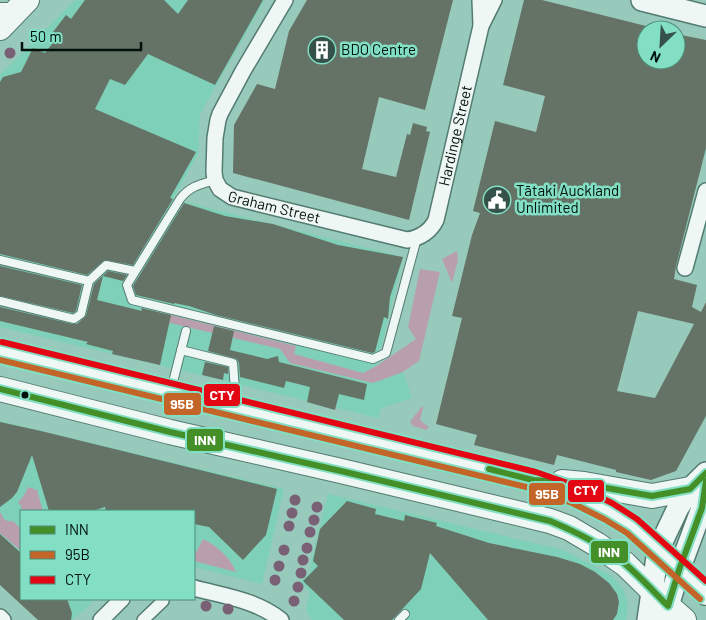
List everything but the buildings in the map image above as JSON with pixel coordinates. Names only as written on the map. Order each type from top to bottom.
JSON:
[{"type":"main road","points":[[642,0],[706,16]]},
{"type":"main road","points":[[0,28],[16,5]]},
{"type":"main road","points":[[0,351],[533,480],[575,494],[608,510],[632,526],[706,593]]},
{"type":"main road","points":[[0,390],[550,521],[569,528],[625,564],[666,609]]},
{"type":"main road","points":[[533,480],[584,484],[652,496],[701,481]]},
{"type":"main road","points":[[666,609],[658,550],[678,508],[701,481]]},
{"type":"main road","points":[[648,620],[666,609],[702,508],[701,481]]},
{"type":"street","name":"Graham Street","points":[[285,0],[220,114],[215,138],[214,172],[217,185],[232,197],[403,240],[417,238]]},
{"type":"street","name":"Hardinge Street","points":[[480,0],[481,26]]},
{"type":"street","name":"Hardinge Street","points":[[417,238],[428,231],[436,220],[481,26],[494,0]]},
{"type":"street","points":[[686,268],[706,190]]},
{"type":"street","points":[[195,588],[252,603],[281,620]]},
{"type":"street","points":[[101,620],[121,600]]},
{"type":"street","points":[[143,620],[162,601]]},
{"type":"street","points":[[0,617],[3,620]]},
{"type":"lane","points":[[215,180],[193,187],[186,192],[156,230],[127,285],[132,300],[373,359],[386,353],[417,238]]},
{"type":"lane","points":[[0,260],[89,281]]},
{"type":"lane","points":[[0,301],[74,319],[81,314],[89,281],[106,265],[135,271]]},
{"type":"lane","points":[[170,393],[186,331]]},
{"type":"lane","points":[[181,350],[233,363],[236,409]]},
{"type":"shaded area","points":[[75,0],[265,0],[200,114],[198,154],[173,199],[403,257],[377,365],[363,373],[294,354],[296,346],[168,314],[166,321],[280,349],[291,363],[373,383],[403,372],[412,398],[381,408],[379,418],[0,327],[0,75]]},
{"type":"shaded area","points":[[457,251],[458,260],[452,283],[442,259]]},
{"type":"shaded area","points":[[420,269],[440,272],[419,361],[403,372],[373,383],[290,363],[280,349],[166,322],[167,314],[296,346],[294,354],[363,373],[416,339],[408,327]]},
{"type":"shaded area","points":[[422,406],[420,420],[429,427],[426,430],[413,426],[410,422]]},
{"type":"shaded area","points":[[0,421],[284,489],[262,584],[195,567],[195,510],[20,510],[20,600],[93,600],[72,620],[39,620],[0,584]]},
{"type":"shaded area","points":[[28,487],[37,490],[43,510],[22,510],[18,502],[24,496]]},
{"type":"shaded area","points":[[328,494],[563,550],[611,575],[623,589],[628,605],[626,620],[312,620],[306,610],[310,592],[300,582],[310,572]]},
{"type":"shaded area","points":[[1,513],[5,520],[13,521],[20,528],[20,550],[0,533]]},
{"type":"shaded area","points":[[203,539],[222,553],[236,572],[195,561],[195,554]]},
{"type":"transit line","name":"CTY","points":[[2,342],[536,472],[579,487],[612,503],[637,519],[706,581]]},
{"type":"transit line","name":"95B","points":[[0,360],[530,488],[572,503],[627,533],[700,599]]},
{"type":"transit line","name":"INN","points":[[0,389],[170,432],[550,521],[585,537],[610,552],[631,569],[668,606],[702,508],[706,481]]},
{"type":"transit line","name":"INN","points":[[489,469],[533,480],[584,484],[652,496],[690,489],[706,473]]},
{"type":"place","name":"BDO Centre","points":[[322,50]]},
{"type":"place","name":"Tātaki Auckland Unlimited","points":[[497,200]]}]
